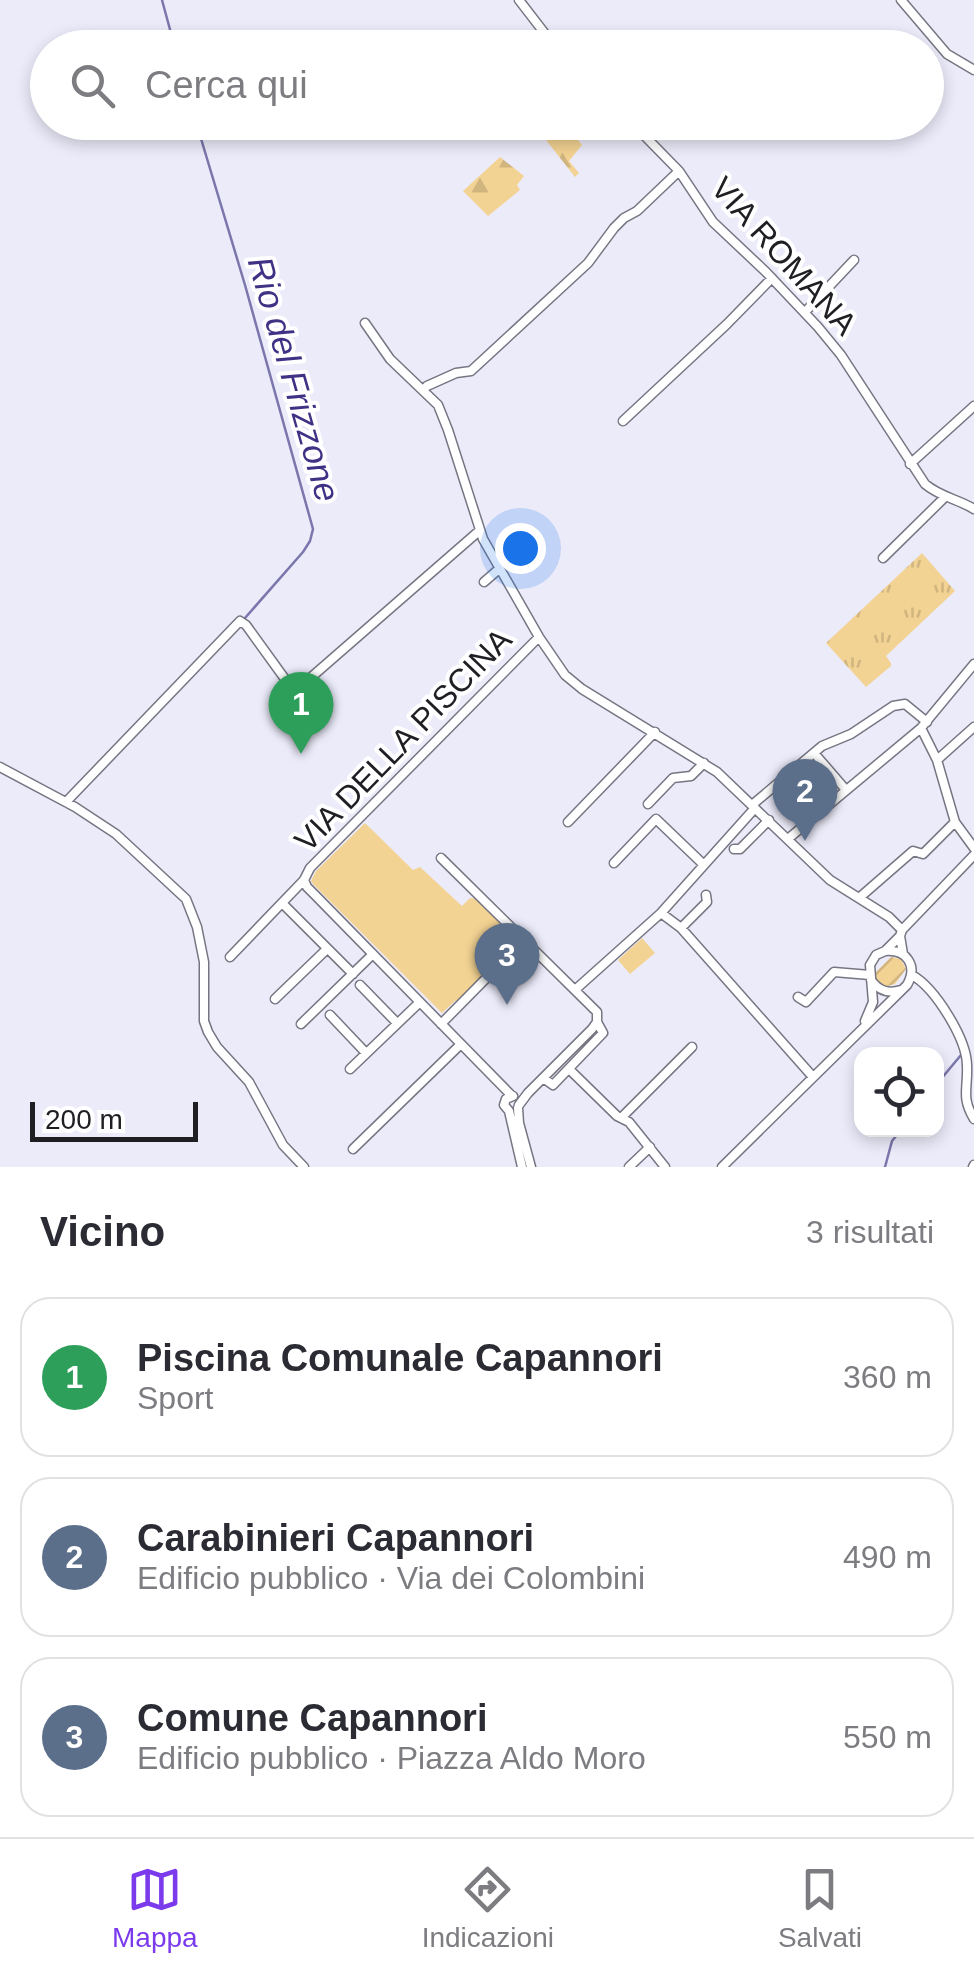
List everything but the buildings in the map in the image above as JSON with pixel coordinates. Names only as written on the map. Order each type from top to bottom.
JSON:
[{"type":"street","points":[[519,0],[542,30]]},
{"type":"street","points":[[901,0],[927,30]]},
{"type":"street","points":[[944,50],[974,70]]},
{"type":"street","name":"VIA ROMANA","points":[[649,140],[679,172],[705,213],[805,312],[841,355],[929,488],[974,509]]},
{"type":"street","points":[[424,390],[456,372],[471,371],[483,361],[588,263],[624,218],[679,172]]},
{"type":"street","points":[[805,312],[854,260]]},
{"type":"street","points":[[623,421],[772,278]]},
{"type":"street","points":[[365,322],[390,358],[442,413],[479,530],[539,637],[574,683],[704,763],[830,880],[888,917],[901,933],[903,954]]},
{"type":"street","points":[[910,464],[974,406]]},
{"type":"street","points":[[883,558],[944,497]]},
{"type":"street","points":[[66,802],[242,623],[285,679],[297,685],[308,680],[479,530]]},
{"type":"street","points":[[484,582],[499,569]]},
{"type":"street","name":"VIA DELLA PISCINA","points":[[230,956],[304,880],[310,868],[539,637]]},
{"type":"street","points":[[518,656],[535,649],[551,654]]},
{"type":"street","points":[[789,838],[924,725],[974,664]]},
{"type":"street","points":[[576,989],[661,913],[754,806],[814,752],[898,704],[905,704],[924,725],[955,822],[974,852],[885,950],[873,958],[868,1018],[850,1040]]},
{"type":"street","points":[[937,760],[974,727]]},
{"type":"street","points":[[568,822],[655,732]]},
{"type":"street","points":[[814,752],[846,790]]},
{"type":"street","points":[[648,804],[672,778],[691,776],[704,763]]},
{"type":"street","points":[[0,767],[116,834],[186,899],[204,962],[208,1032],[249,1082],[284,1145],[304,1167]]},
{"type":"street","points":[[614,862],[656,819],[704,865]]},
{"type":"street","points":[[734,849],[740,849],[769,820]]},
{"type":"street","points":[[859,898],[913,851],[923,854],[955,822]]},
{"type":"street","points":[[442,858],[597,1012],[602,1036],[554,1085],[543,1078]]},
{"type":"street","points":[[304,880],[499,1085],[513,1103],[531,1167]]},
{"type":"street","points":[[680,928],[707,902],[706,895]]},
{"type":"street","points":[[282,903],[352,974]]},
{"type":"street","points":[[661,913],[680,928],[813,1076]]},
{"type":"street","points":[[441,1024],[525,939]]},
{"type":"street","points":[[276,999],[327,948]]},
{"type":"street","points":[[722,1167],[907,986],[911,964],[898,951],[885,950]]},
{"type":"street","points":[[301,1024],[372,954]]},
{"type":"street","points":[[798,997],[806,1002],[834,972],[870,977],[881,990],[901,990]]},
{"type":"street","points":[[912,975],[928,987],[954,1025],[966,1054],[966,1103],[974,1119]]},
{"type":"street","points":[[360,985],[397,1023]]},
{"type":"street","points":[[350,1069],[420,1002]]},
{"type":"street","points":[[330,1015],[366,1052]]},
{"type":"street","points":[[513,1103],[528,1093],[597,1022]]},
{"type":"street","points":[[352,1149],[461,1044]]},
{"type":"street","points":[[621,1118],[692,1047]]},
{"type":"street","points":[[570,1070],[630,1122],[665,1167]]},
{"type":"street","points":[[513,1103],[522,1167]]},
{"type":"street","points":[[629,1167],[650,1147]]},
{"type":"green space","points":[[546,140],[578,140],[582,145],[569,161],[579,173],[575,177]]},
{"type":"green space","points":[[500,157],[524,176],[517,185],[520,190],[488,216],[463,191]]},
{"type":"green space","points":[[922,553],[955,591],[886,656],[891,666],[866,687],[826,643]]},
{"type":"green space","points":[[365,823],[413,870],[420,867],[462,906],[470,898],[478,899],[514,935],[515,942],[462,998],[442,1013],[311,881],[316,871]]},
{"type":"green space","points":[[642,938],[655,953],[630,974],[618,960]]},
{"type":"green space","points":[[891,957],[901,959],[906,969],[895,984],[884,987],[876,979],[876,972]]},
{"type":"waterway","name":"Rio del Frizzone","points":[[162,0],[170,30]]},
{"type":"waterway","name":"Rio del Frizzone","points":[[201,140],[313,529],[303,552],[245,618]]},
{"type":"waterway","points":[[944,1075],[961,1055]]},
{"type":"waterway","points":[[885,1167],[895,1137]]},
{"type":"place","name":"Piscina Comunale Capannori","points":[[301,754]]},
{"type":"place","name":"Carabinieri Capannori","points":[[805,841]]},
{"type":"place","name":"Comune Capannori","points":[[507,1005]]}]
